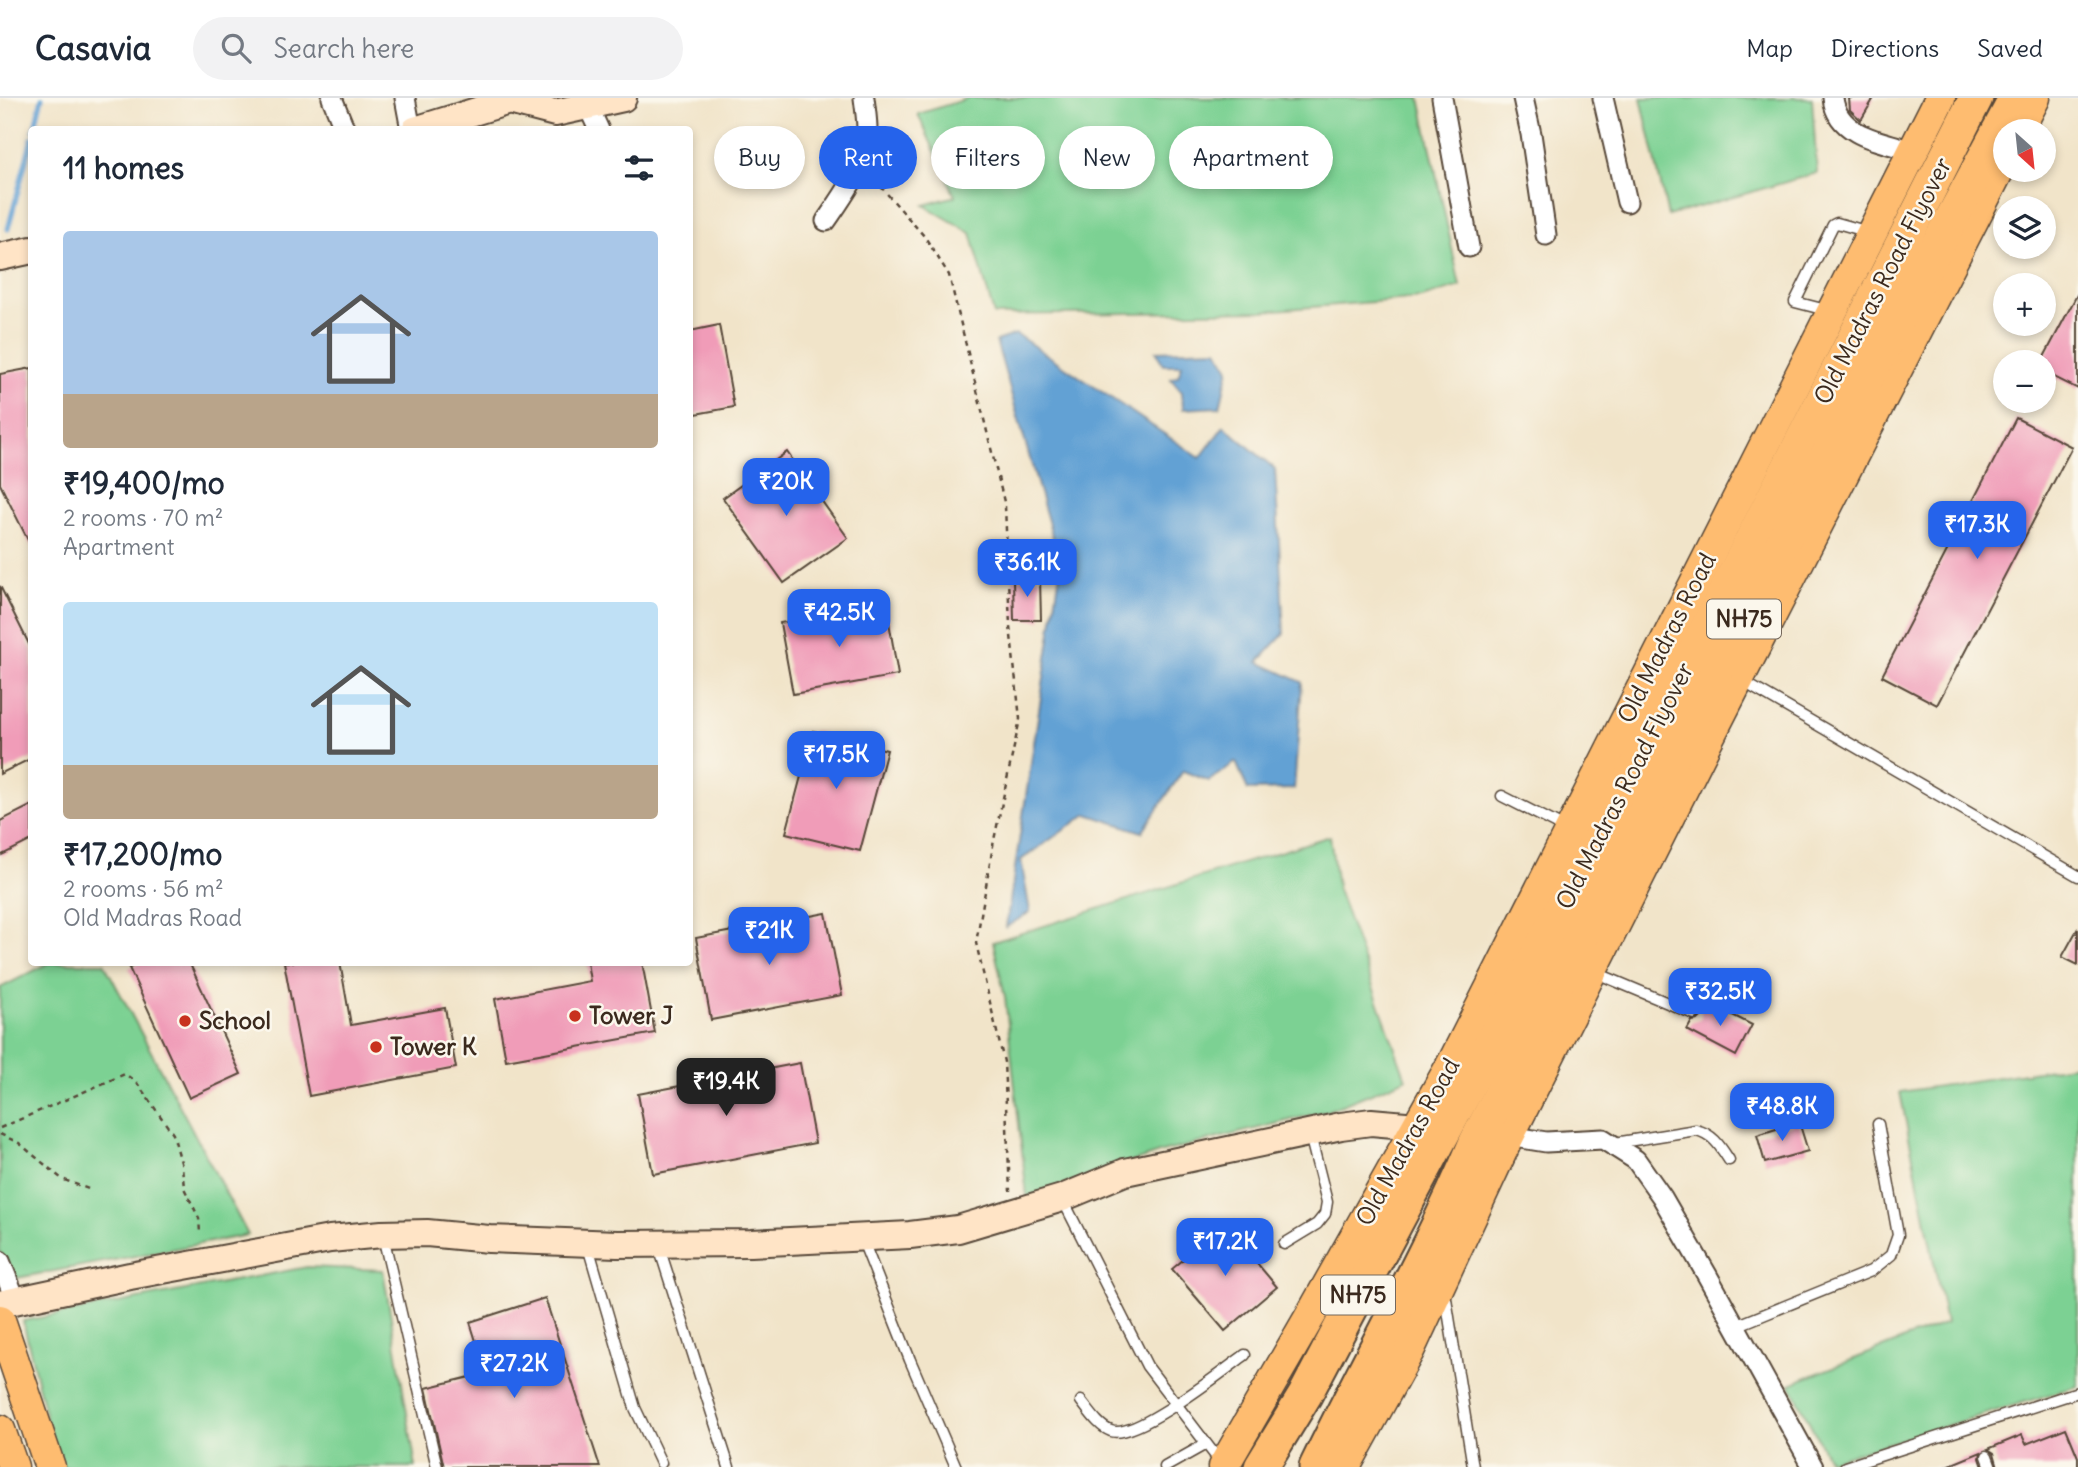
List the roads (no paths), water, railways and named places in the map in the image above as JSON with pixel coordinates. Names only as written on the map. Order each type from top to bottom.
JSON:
[{"type":"highway","name":"Old Madras Road Flyover","points":[[1261,1467],[1306,1395],[1625,789],[1976,98]]},
{"type":"highway","name":"Old Madras Road Flyover","points":[[1316,1467],[1448,1208],[1476,1142],[1864,383],[2016,98]]},
{"type":"main road","name":"Old Madras Road","points":[[1218,1459],[1317,1306],[1454,1060],[1873,233],[1901,147],[1940,98]]},
{"type":"main road","points":[[2024,119],[2035,98]]},
{"type":"main road","points":[[1345,1467],[1409,1351],[1509,1136],[1738,679],[1993,181]]},
{"type":"main road","points":[[5,1308],[50,1467]]},
{"type":"main road","points":[[0,1430],[13,1467]]},
{"type":"street","points":[[332,98],[343,126]]},
{"type":"street","points":[[405,98],[412,126]]},
{"type":"street","points":[[426,126],[509,101],[555,113],[594,118],[623,98]]},
{"type":"street","points":[[826,221],[841,200],[865,147],[867,131],[864,98]]},
{"type":"street","points":[[1442,98],[1469,247]]},
{"type":"street","points":[[1523,98],[1546,235]]},
{"type":"street","points":[[1603,98],[1627,202]]},
{"type":"street","points":[[1833,98],[1834,109],[1844,124],[1860,135],[1901,147]]},
{"type":"street","points":[[0,257],[28,251]]},
{"type":"street","points":[[0,1261],[5,1308],[130,1276],[330,1239],[382,1234],[427,1233],[489,1239],[658,1244],[751,1243],[911,1235],[957,1229],[1011,1214],[1062,1198],[1125,1172],[1371,1122],[1417,1126]]},
{"type":"street","points":[[1509,1136],[1546,1142],[1603,1139],[1636,1160],[1688,1242],[1813,1467]]},
{"type":"lane","points":[[1834,312],[1796,300],[1835,223],[1873,233]]},
{"type":"lane","points":[[1738,679],[2078,876]]},
{"type":"lane","points":[[1503,796],[1569,830]]},
{"type":"lane","points":[[1592,971],[1694,1014]]},
{"type":"lane","points":[[1736,1326],[1871,1271],[1891,1255],[1898,1235],[1878,1124]]},
{"type":"lane","points":[[1611,1144],[1696,1130],[1706,1132],[1715,1140],[1729,1160]]},
{"type":"lane","points":[[1284,1244],[1317,1224],[1325,1214],[1327,1202],[1309,1133]]},
{"type":"lane","points":[[1062,1198],[1147,1366],[1218,1459],[1164,1467]]},
{"type":"lane","points":[[382,1234],[437,1467]]},
{"type":"lane","points":[[862,1237],[910,1360],[956,1467]]},
{"type":"lane","points":[[587,1243],[635,1408],[661,1463]]},
{"type":"lane","points":[[658,1244],[729,1467]]},
{"type":"lane","points":[[1442,1278],[1473,1467]]},
{"type":"lane","points":[[1081,1401],[1103,1426],[1112,1432],[1123,1432],[1177,1405],[1245,1355]]},
{"type":"lane","points":[[1845,1467],[2078,1392]]},
{"type":"lane","points":[[1987,1456],[1991,1467]]},
{"type":"water","points":[[1016,334],[1200,458],[1224,426],[1275,469],[1284,634],[1258,662],[1302,682],[1294,789],[1248,790],[1236,762],[1209,781],[1183,771],[1142,832],[1087,814],[1021,860],[1030,912],[1006,927],[1061,566],[996,341]]},
{"type":"water","points":[[1217,349],[1229,369],[1220,407],[1183,409],[1182,392],[1171,379],[1178,376],[1182,365],[1163,365],[1156,351]]},
{"type":"waterway","points":[[35,126],[42,98]]},
{"type":"waterway","points":[[8,229],[28,153]]},
{"type":"place","name":"Tower J","points":[[575,1016]]},
{"type":"place","name":"School","points":[[185,1021]]},
{"type":"place","name":"Tower K","points":[[376,1047]]}]
